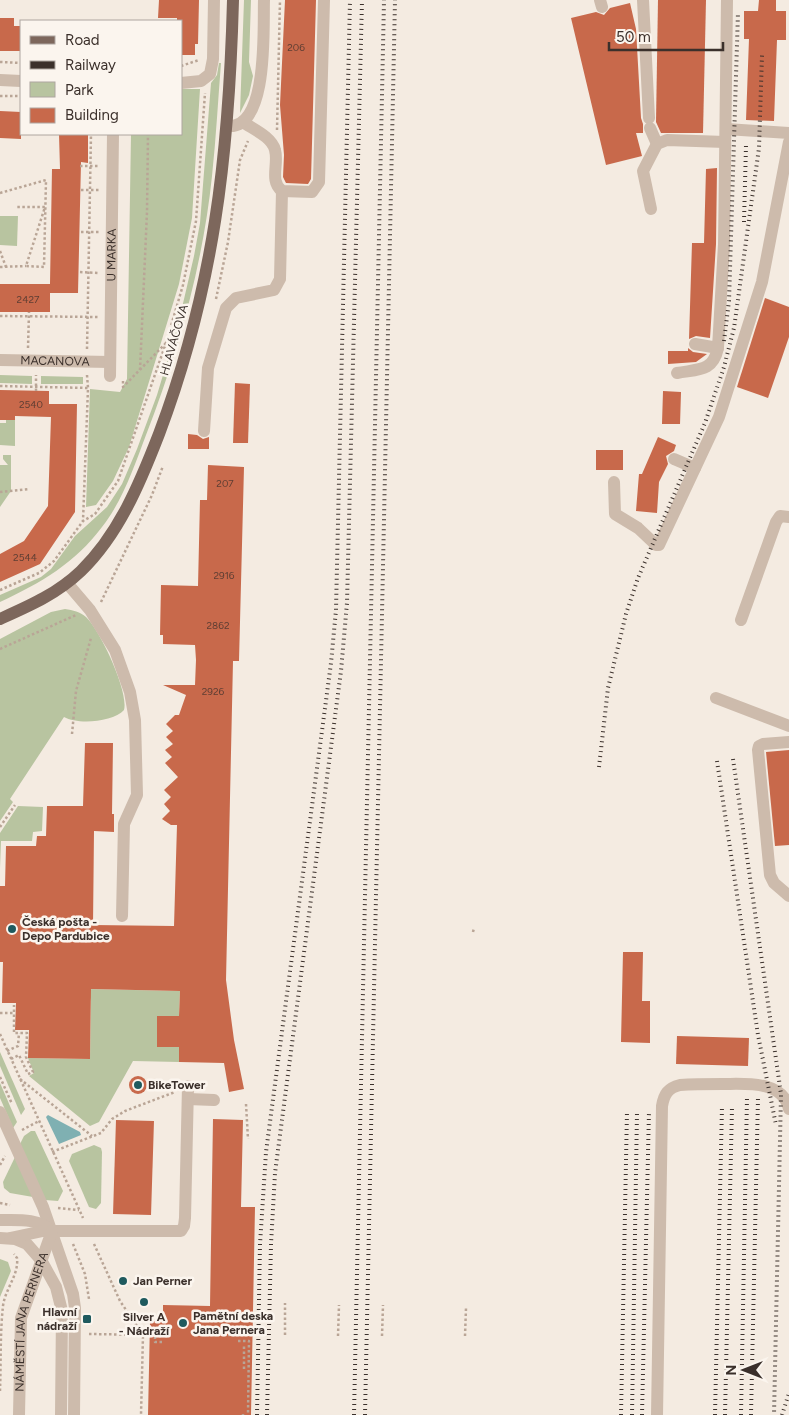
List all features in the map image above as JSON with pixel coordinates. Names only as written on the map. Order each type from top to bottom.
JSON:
[{"type":"main road","name":"HLAVÁČOVA","points":[[0,619],[40,601],[67,584],[94,557],[122,517],[138,486],[166,414],[202,291],[219,206],[228,126],[234,0]]},
{"type":"street","points":[[182,83],[206,80],[212,67],[214,0]]},
{"type":"street","points":[[228,126],[237,126],[243,122],[255,101],[261,82],[264,0]]},
{"type":"street","points":[[282,191],[312,192],[319,182],[324,0]]},
{"type":"street","points":[[644,0],[649,123],[657,144]]},
{"type":"street","points":[[677,373],[708,367],[716,359],[724,244],[727,0]]},
{"type":"street","points":[[0,80],[20,80]]},
{"type":"street","points":[[204,431],[208,368],[226,308],[236,298],[274,290],[280,279],[282,191],[275,183],[275,149],[268,139],[243,122]]},
{"type":"street","points":[[726,129],[789,133]]},
{"type":"street","name":"U MARKA","points":[[110,376],[113,135]]},
{"type":"street","points":[[650,209],[643,171],[657,144],[667,140],[725,142]]},
{"type":"street","points":[[614,482],[615,514],[638,528],[657,545],[719,417],[738,359],[762,282],[789,142]]},
{"type":"street","points":[[695,344],[738,359]]},
{"type":"street","name":"MACANOVA","points":[[0,360],[110,362]]},
{"type":"street","points":[[674,459],[695,468]]},
{"type":"street","points":[[741,620],[776,522],[780,516],[789,517]]},
{"type":"street","points":[[67,584],[90,610],[108,637],[130,692],[137,736],[136,795],[124,824],[122,916]]},
{"type":"street","points":[[716,698],[789,726]]},
{"type":"street","points":[[789,742],[762,744],[758,750],[770,875],[774,883],[789,896]]},
{"type":"street","points":[[657,1415],[662,1106],[665,1094],[673,1087],[680,1085],[755,1084],[769,1087],[781,1094],[788,1102],[789,1109]]},
{"type":"street","points":[[4,1238],[52,1231],[172,1232],[183,1228],[188,1093],[214,1100]]},
{"type":"street","name":"NÁMĚSTÍ JANA PERNERA","points":[[0,1112],[52,1231],[75,1301],[74,1415]]},
{"type":"street","points":[[0,1220],[36,1222],[52,1231]]},
{"type":"street","name":"NÁMĚSTÍ JANA PERNERA","points":[[18,1415],[21,1318],[52,1231]]},
{"type":"street","points":[[4,1238],[27,1244],[41,1260],[56,1286],[62,1310],[61,1415]]},
{"type":"path","points":[[275,149],[280,0]]},
{"type":"path","points":[[182,66],[205,57]]},
{"type":"path","points":[[0,62],[20,63]]},
{"type":"path","points":[[0,590],[39,573],[54,561],[83,521],[95,514],[118,481],[166,343],[183,285],[196,221],[206,80]]},
{"type":"path","points":[[0,96],[20,96]]},
{"type":"path","points":[[83,521],[88,388],[87,317],[91,135]]},
{"type":"path","points":[[140,370],[147,212],[148,135]]},
{"type":"path","points":[[80,166],[112,166]]},
{"type":"path","points":[[0,193],[46,180],[44,267],[0,267]]},
{"type":"path","points":[[81,190],[112,190]]},
{"type":"path","points":[[17,207],[45,207]]},
{"type":"path","points":[[26,266],[45,207]]},
{"type":"path","points":[[81,232],[112,232]]},
{"type":"path","points":[[0,251],[6,267]]},
{"type":"path","points":[[80,272],[111,273]]},
{"type":"path","points":[[28,360],[29,312]]},
{"type":"path","points":[[0,316],[87,317]]},
{"type":"path","points":[[110,376],[124,376],[123,387],[166,343]]},
{"type":"path","points":[[0,386],[88,388]]},
{"type":"path","points":[[0,649],[100,604],[157,482]]},
{"type":"path","points":[[0,492],[28,489]]},
{"type":"path","points":[[72,734],[76,691],[93,631],[90,610]]},
{"type":"path","points":[[0,827],[15,805]]},
{"type":"path","points":[[11,1059],[19,1055],[28,1074],[32,1072],[26,1057],[27,1033],[14,1033],[14,1005]]},
{"type":"path","points":[[0,1013],[14,1013]]},
{"type":"path","points":[[7,1051],[18,1046],[19,1033]]},
{"type":"path","points":[[0,1034],[19,1078],[92,1136]]},
{"type":"path","points":[[52,1152],[101,1133],[117,1115],[125,1111],[188,1093]]},
{"type":"path","points":[[246,1104],[248,1139]]},
{"type":"path","points":[[22,1129],[39,1121]]},
{"type":"path","points":[[0,1203],[5,1204]]},
{"type":"path","points":[[0,1391],[3,1304],[18,1264],[14,1254],[3,1252],[4,1238]]},
{"type":"path","points":[[285,1303],[285,1335]]},
{"type":"path","points":[[382,1336],[383,1305]]},
{"type":"path","points":[[338,1336],[339,1306]]},
{"type":"path","points":[[465,1336],[466,1308]]},
{"type":"path","points":[[162,1342],[155,1342],[155,1328],[163,1328]]},
{"type":"path","points":[[89,1334],[155,1335]]},
{"type":"path","points":[[228,1335],[243,1335]]},
{"type":"path","points":[[238,1341],[249,1341],[248,1415]]},
{"type":"path","points":[[244,1345],[244,1369]]},
{"type":"green space","points":[[244,0],[251,0],[249,62],[253,76],[249,95],[240,113]]},
{"type":"green space","points":[[219,63],[221,63],[212,176],[196,275],[169,372],[132,471],[116,506],[92,540],[69,562],[56,571],[0,602],[0,595],[41,577],[51,569],[75,536],[107,507],[122,484],[137,449],[157,395],[178,325],[194,256],[200,223],[211,83],[217,75]]},
{"type":"green space","points":[[182,89],[200,89],[192,218],[179,284],[129,447],[113,481],[96,505],[86,507],[90,389],[120,392],[127,379],[131,135],[182,135]]},
{"type":"green space","points":[[0,216],[18,216],[17,246],[0,245]]},
{"type":"green space","points":[[0,375],[32,376],[32,384],[0,383]]},
{"type":"green space","points":[[41,376],[83,377],[83,384],[41,384]]},
{"type":"green space","points":[[6,420],[15,420],[15,446],[0,445],[0,423],[6,423]]},
{"type":"green space","points":[[3,455],[11,455],[11,491],[0,507],[0,465],[8,465],[3,459]]},
{"type":"green space","points":[[65,609],[86,617],[99,634],[118,676],[124,701],[124,710],[104,720],[78,721],[64,717],[10,799],[13,802],[0,821],[0,639],[51,612]]},
{"type":"green space","points":[[18,806],[43,807],[42,831],[33,832],[32,841],[1,841],[0,868],[0,833]]},
{"type":"green space","points":[[88,989],[180,991],[179,1016],[157,1016],[157,1047],[179,1047],[179,1062],[133,1061],[99,1122],[90,1126],[29,1076],[34,1073],[28,1058],[90,1059],[91,1001]]},
{"type":"green space","points":[[0,1052],[25,1109],[21,1115],[0,1066]]},
{"type":"green space","points":[[0,1083],[17,1122],[13,1128],[0,1098]]},
{"type":"green space","points":[[31,1131],[35,1131],[63,1191],[58,1201],[45,1200],[20,1144],[24,1136]]},
{"type":"green space","points":[[94,1145],[101,1148],[102,1152],[101,1203],[96,1209],[89,1207],[69,1161],[72,1154]]},
{"type":"green space","points":[[15,1157],[33,1197],[10,1193],[4,1188],[3,1182]]},
{"type":"green space","points":[[0,1259],[8,1262],[11,1271],[0,1297]]},
{"type":"water","points":[[48,1115],[80,1132],[81,1135],[59,1144],[46,1117]]},
{"type":"building","points":[[159,0],[199,0],[198,44],[195,44],[195,55],[182,55],[182,20],[177,20],[177,18],[158,18]]},
{"type":"building","points":[[285,0],[316,0],[311,179],[308,184],[286,183],[283,177],[284,155],[280,105]]},
{"type":"building","points":[[658,0],[706,0],[703,133],[661,133],[656,122]]},
{"type":"building","points":[[759,0],[776,0],[776,11],[786,11],[786,40],[777,40],[774,121],[746,120],[749,39],[744,39],[744,11],[758,11]]},
{"type":"building","points":[[630,3],[636,29],[641,118],[643,124],[643,133],[636,133],[642,156],[606,165],[571,18],[596,12],[604,15],[610,8]]},
{"type":"building","points":[[0,18],[14,18],[14,26],[20,26],[20,51],[0,51]]},
{"type":"building","points":[[0,111],[20,112],[21,139],[0,138]]},
{"type":"building","points":[[59,135],[88,135],[88,163],[81,162],[78,293],[50,293],[50,312],[0,312],[0,284],[50,284],[52,169],[60,169]]},
{"type":"building","points":[[717,168],[716,244],[710,338],[696,336],[689,339],[692,243],[704,243],[706,169]]},
{"type":"building","points":[[765,298],[789,307],[789,337],[768,398],[737,387]]},
{"type":"building","points":[[688,348],[693,352],[707,354],[696,362],[668,364],[668,351],[688,351]]},
{"type":"building","points":[[235,383],[250,384],[248,443],[233,443]]},
{"type":"building","points":[[0,390],[49,391],[49,404],[77,404],[75,512],[40,564],[0,582],[0,554],[24,541],[48,506],[51,417],[15,416],[15,420],[0,420]]},
{"type":"building","points":[[663,391],[681,392],[680,424],[662,424]]},
{"type":"building","points":[[188,434],[197,435],[203,439],[209,437],[209,449],[188,449]]},
{"type":"building","points":[[658,437],[676,445],[674,451],[666,456],[668,464],[659,482],[657,513],[636,511],[639,474],[642,474]]},
{"type":"building","points":[[596,450],[623,450],[623,470],[596,470]]},
{"type":"building","points":[[208,465],[244,467],[239,661],[233,661],[226,980],[234,1040],[244,1089],[229,1092],[224,1063],[179,1062],[179,1047],[157,1047],[157,1016],[179,1016],[180,991],[91,989],[90,1059],[28,1058],[29,1030],[15,1030],[16,1003],[2,1003],[3,962],[0,962],[0,886],[5,886],[6,846],[36,846],[37,836],[46,836],[47,806],[83,806],[85,743],[113,743],[112,814],[114,814],[114,832],[94,831],[93,925],[174,926],[177,825],[171,825],[162,819],[170,811],[164,804],[171,797],[164,790],[178,777],[165,763],[172,757],[165,750],[173,744],[166,737],[173,731],[166,724],[175,715],[179,715],[186,695],[163,685],[195,685],[196,660],[195,645],[163,644],[163,635],[160,635],[161,585],[198,586],[200,500],[207,500]]},
{"type":"building","points":[[789,750],[789,845],[775,846],[766,752]]},
{"type":"building","points":[[623,952],[643,952],[642,1001],[650,1001],[650,1043],[621,1042]]},
{"type":"building","points":[[677,1036],[749,1038],[748,1066],[676,1064]]},
{"type":"building","name":"BikeTower","points":[[134,1076],[142,1076],[147,1081],[145,1092],[134,1094],[129,1089],[129,1081]]},
{"type":"building","points":[[213,1119],[243,1120],[241,1207],[255,1207],[251,1415],[148,1415],[150,1321],[163,1321],[163,1305],[210,1306]]},
{"type":"building","points":[[116,1120],[154,1121],[151,1215],[113,1214]]},
{"type":"railway","points":[[257,1415],[260,1244],[266,1152],[331,663],[336,610],[350,0]]},
{"type":"railway","points":[[267,1415],[271,1244],[275,1173],[341,671],[347,603],[362,0]]},
{"type":"railway","points":[[354,1415],[384,0]]},
{"type":"railway","points":[[365,1415],[395,0]]},
{"type":"railway","points":[[724,341],[729,301],[738,12]]},
{"type":"railway","points":[[599,767],[608,688],[626,614],[638,578],[705,423],[724,367],[734,328],[759,148],[762,55]]},
{"type":"railway","points":[[744,222],[746,145]]},
{"type":"railway","points":[[733,759],[781,1094],[774,1415]]},
{"type":"railway","points":[[717,761],[758,1035],[776,1125]]},
{"type":"railway","points":[[741,1415],[747,1097]]},
{"type":"railway","points":[[751,1415],[758,1097]]},
{"type":"railway","points":[[715,1415],[722,1106]]},
{"type":"railway","points":[[725,1415],[732,1107]]},
{"type":"railway","points":[[621,1415],[627,1111]]},
{"type":"railway","points":[[642,1415],[649,1111]]},
{"type":"railway","points":[[632,1415],[637,1112]]},
{"type":"railway","points":[[782,1415],[789,1393]]},
{"type":"place","name":"Česká pošta - Depo Pardubice","points":[[12,929]]},
{"type":"place","name":"BikeTower","points":[[138,1085]]},
{"type":"place","name":"Jan Perner","points":[[123,1281]]},
{"type":"place","name":"Silver A - Nádraží","points":[[144,1302]]},
{"type":"place","name":"Hlavní nádraží","points":[[87,1319]]},
{"type":"place","name":"Pamětní deska Jana Pernera","points":[[183,1323]]}]
